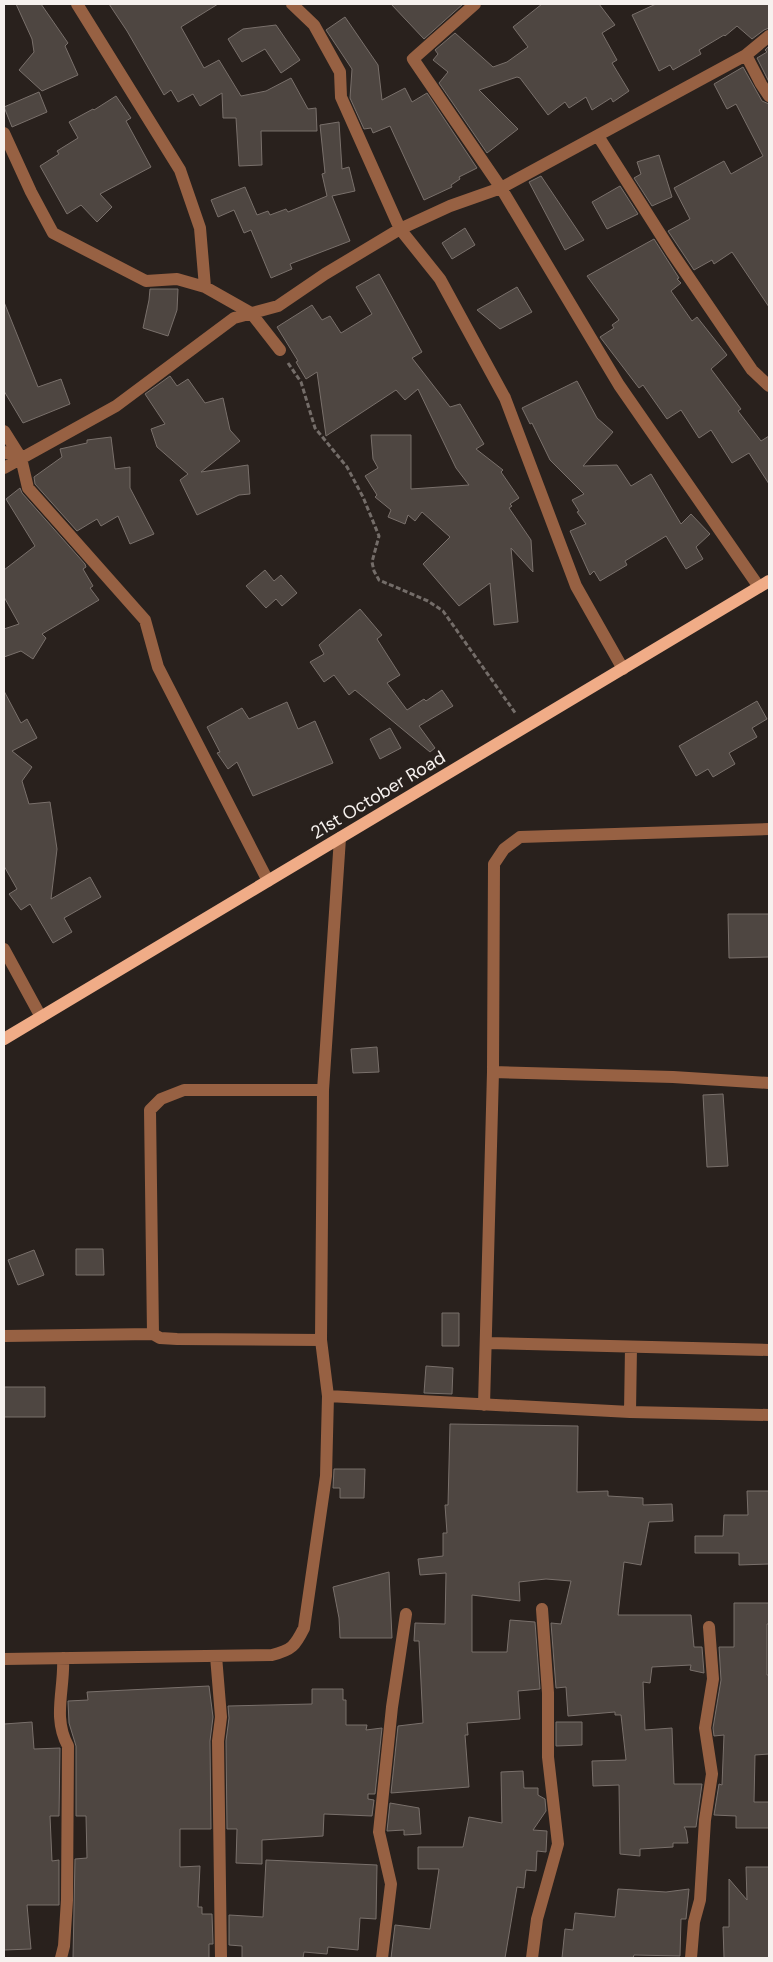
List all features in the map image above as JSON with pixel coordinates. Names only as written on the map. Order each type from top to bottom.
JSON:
[{"type":"main road","name":"21st October Road","points":[[4,1039],[764,584]]},
{"type":"street","points":[[78,4],[180,170],[200,228],[205,287]]},
{"type":"street","points":[[292,4],[314,25],[340,72],[341,97],[400,229],[440,279],[505,398],[576,586],[623,668]]},
{"type":"street","points":[[475,4],[412,59],[501,188],[619,385],[764,584]]},
{"type":"street","points":[[4,468],[116,406],[234,318],[278,306],[325,274],[400,229],[450,206],[501,188],[746,55],[769,36]]},
{"type":"street","points":[[746,55],[760,84],[769,96]]},
{"type":"street","points":[[4,133],[31,192],[53,233],[146,281],[177,279],[205,287],[251,313],[280,350]]},
{"type":"street","points":[[598,136],[671,251],[752,370],[769,386]]},
{"type":"street","points":[[4,431],[21,458],[28,488],[146,620],[158,667],[268,881]]},
{"type":"street","points":[[4,452],[21,458]]},
{"type":"street","points":[[484,1405],[493,1072],[494,864],[504,848],[520,837],[769,829]]},
{"type":"street","points":[[4,1659],[272,1655],[288,1651],[297,1643],[304,1628],[326,1476],[328,1396],[320,1340],[323,1090],[340,838]]},
{"type":"street","points":[[4,949],[41,1017]]},
{"type":"street","points":[[493,1072],[673,1077],[769,1083]]},
{"type":"street","points":[[152,1334],[150,1110],[161,1099],[184,1090],[323,1090]]},
{"type":"street","points":[[4,1336],[152,1334],[160,1338],[320,1340]]},
{"type":"street","points":[[486,1343],[769,1350]]},
{"type":"street","points":[[630,1412],[632,1347]]},
{"type":"street","points":[[328,1396],[630,1412],[769,1414]]},
{"type":"street","points":[[532,1958],[537,1919],[558,1844],[548,1758],[548,1692],[542,1608]]},
{"type":"street","points":[[382,1958],[391,1884],[379,1832],[392,1707],[406,1614]]},
{"type":"street","points":[[691,1958],[694,1922],[700,1900],[705,1820],[712,1774],[705,1728],[713,1679],[709,1627]]},
{"type":"street","points":[[216,1656],[221,1717],[218,1741],[221,1958]]},
{"type":"street","points":[[61,1958],[64,1946],[67,1900],[68,1746],[63,1737],[58,1705],[63,1658]]},
{"type":"path","points":[[280,350],[301,382],[316,428],[347,467],[363,497],[379,536],[372,562],[379,580],[428,601],[443,611],[525,727]]},
{"type":"building","points":[[16,4],[41,4],[68,43],[65,46],[78,75],[42,91],[19,70],[34,52],[32,39]]},
{"type":"building","points":[[109,4],[218,4],[181,27],[204,68],[219,60],[241,96],[266,91],[291,78],[308,109],[316,108],[317,131],[261,131],[262,165],[239,166],[236,118],[223,118],[222,93],[200,106],[193,94],[178,102],[171,90],[164,95]]},
{"type":"building","points":[[391,4],[463,4],[424,39]]},
{"type":"building","points":[[542,4],[599,4],[615,25],[602,33],[617,60],[612,63],[629,91],[613,102],[611,98],[592,110],[586,97],[569,108],[565,102],[548,115],[520,78],[517,77],[479,90],[518,129],[487,153],[439,83],[448,72],[433,60],[438,54],[435,50],[455,33],[493,67],[507,62],[528,47],[513,27]]},
{"type":"building","points":[[656,4],[769,4],[769,28],[752,39],[737,26],[725,36],[699,50],[701,54],[673,70],[670,65],[659,71],[632,15]]},
{"type":"building","points":[[345,17],[378,65],[382,100],[405,88],[412,102],[427,93],[477,168],[459,177],[460,179],[451,185],[452,187],[424,200],[390,126],[373,133],[371,128],[364,129],[350,98],[352,69],[326,30]]},
{"type":"building","points":[[276,25],[300,60],[281,73],[265,49],[242,62],[228,39],[243,29]]},
{"type":"building","points":[[769,46],[769,82],[757,58],[767,52],[765,50]]},
{"type":"building","points":[[743,67],[762,101],[769,104],[769,307],[732,252],[714,264],[712,260],[694,270],[668,231],[690,219],[674,188],[724,161],[731,174],[763,156],[736,104],[727,109],[714,84]]},
{"type":"building","points":[[39,92],[47,112],[12,127],[4,107]]},
{"type":"building","points":[[116,96],[131,118],[126,121],[151,167],[100,194],[112,207],[97,222],[81,205],[67,214],[40,166],[59,154],[57,151],[78,138],[69,122],[94,110]]},
{"type":"building","points":[[339,122],[342,169],[349,167],[355,191],[332,196],[350,241],[290,264],[292,269],[271,278],[251,230],[244,233],[234,210],[218,217],[211,200],[245,187],[257,215],[268,211],[270,215],[286,209],[288,212],[327,196],[322,174],[325,173],[320,125]]},
{"type":"building","points":[[659,155],[672,197],[652,206],[634,178],[641,174],[637,162]]},
{"type":"building","points":[[541,176],[584,240],[565,250],[529,182]]},
{"type":"building","points":[[620,186],[638,214],[607,229],[592,202]]},
{"type":"building","points":[[465,228],[475,245],[452,259],[442,243]]},
{"type":"building","points":[[654,239],[681,283],[671,291],[692,321],[697,317],[727,355],[711,369],[741,409],[738,411],[761,441],[769,436],[769,484],[749,453],[732,463],[711,430],[699,438],[681,410],[667,419],[643,385],[639,388],[600,337],[614,328],[612,325],[619,320],[587,276]]},
{"type":"building","points":[[379,274],[422,352],[412,358],[450,407],[460,404],[484,444],[476,449],[503,470],[501,472],[519,498],[510,504],[512,506],[509,508],[531,540],[533,572],[511,548],[518,622],[494,625],[490,583],[459,606],[423,564],[450,537],[422,512],[415,521],[408,515],[405,524],[388,517],[391,510],[375,497],[377,495],[365,476],[378,468],[373,459],[371,435],[411,435],[411,489],[469,485],[456,468],[418,389],[405,400],[396,390],[326,436],[317,372],[306,379],[296,362],[298,361],[277,327],[312,305],[322,320],[330,316],[341,333],[372,314],[356,287]]},
{"type":"building","points":[[517,287],[532,312],[500,329],[477,310]]},
{"type":"building","points":[[150,289],[178,289],[177,310],[168,336],[143,328]]},
{"type":"building","points":[[4,302],[38,387],[61,379],[70,404],[23,423],[4,391]]},
{"type":"building","points":[[170,376],[177,386],[188,379],[205,403],[223,398],[230,430],[240,441],[201,472],[248,465],[250,494],[239,495],[197,515],[180,480],[188,474],[157,447],[151,429],[165,424],[145,394]]},
{"type":"building","points":[[577,381],[597,418],[613,432],[583,466],[617,465],[631,486],[651,474],[681,524],[691,514],[710,534],[696,547],[703,559],[686,569],[666,536],[625,561],[627,565],[600,581],[594,571],[590,575],[570,531],[586,524],[577,512],[579,511],[572,500],[584,494],[550,460],[532,423],[530,424],[522,408]]},
{"type":"building","points":[[111,437],[115,469],[130,467],[130,488],[154,534],[130,544],[118,516],[101,526],[97,519],[77,531],[35,484],[34,477],[62,457],[60,449],[87,443],[87,440]]},
{"type":"building","points":[[20,488],[22,493],[85,564],[86,567],[83,569],[93,586],[90,588],[99,600],[42,634],[46,638],[33,659],[21,651],[4,657],[4,629],[19,624],[4,597],[4,570],[35,546],[6,499]]},
{"type":"building","points":[[265,570],[274,581],[281,575],[297,593],[282,606],[276,599],[266,608],[246,586]]},
{"type":"building","points":[[360,609],[382,635],[377,639],[400,675],[387,683],[407,710],[424,699],[426,701],[442,690],[453,706],[419,726],[435,748],[430,752],[355,690],[349,695],[334,675],[324,682],[310,662],[324,654],[319,645]]},
{"type":"building","points":[[4,691],[21,723],[27,719],[37,738],[12,751],[32,767],[22,781],[29,804],[50,802],[57,849],[51,899],[90,877],[101,897],[64,918],[72,932],[53,943],[30,904],[21,910],[9,894],[17,889],[4,866]]},
{"type":"building","points":[[757,701],[767,719],[752,728],[757,737],[729,753],[735,764],[713,777],[708,769],[696,776],[679,746]]},
{"type":"building","points":[[287,702],[298,729],[315,721],[333,763],[253,796],[237,762],[228,769],[217,753],[220,752],[207,727],[242,708],[249,719]]},
{"type":"building","points":[[390,728],[401,748],[380,759],[370,739]]},
{"type":"building","points":[[728,914],[769,914],[769,957],[729,958]]},
{"type":"building","points":[[377,1047],[379,1072],[353,1073],[351,1049]]},
{"type":"building","points":[[723,1094],[728,1166],[707,1167],[703,1095]]},
{"type":"building","points":[[76,1249],[103,1249],[104,1275],[76,1275]]},
{"type":"building","points":[[34,1250],[44,1275],[18,1285],[8,1260]]},
{"type":"building","points":[[442,1313],[459,1313],[459,1346],[442,1346]]},
{"type":"building","points":[[426,1366],[453,1368],[452,1394],[424,1393]]},
{"type":"building","points":[[4,1387],[45,1387],[45,1417],[4,1417]]},
{"type":"building","points":[[450,1424],[578,1426],[577,1492],[608,1491],[608,1496],[643,1498],[643,1505],[672,1504],[673,1521],[649,1522],[641,1565],[624,1562],[618,1615],[691,1615],[694,1647],[702,1647],[704,1673],[690,1670],[691,1665],[652,1667],[650,1683],[643,1682],[645,1730],[672,1728],[674,1784],[702,1784],[696,1827],[684,1827],[688,1843],[673,1843],[673,1847],[640,1849],[640,1856],[620,1854],[619,1785],[593,1786],[592,1761],[626,1760],[621,1715],[615,1715],[615,1712],[568,1716],[566,1687],[556,1688],[551,1623],[561,1624],[571,1581],[546,1579],[519,1582],[520,1601],[472,1595],[472,1652],[507,1652],[510,1620],[535,1622],[540,1689],[518,1691],[520,1719],[467,1723],[468,1735],[465,1735],[469,1787],[391,1793],[398,1726],[423,1723],[419,1641],[414,1641],[415,1623],[445,1624],[446,1573],[420,1575],[418,1559],[443,1556],[443,1533],[447,1533],[445,1505],[448,1505]]},
{"type":"building","points":[[334,1469],[365,1469],[364,1498],[340,1498],[340,1488],[333,1488]]},
{"type":"building","points":[[747,1491],[769,1491],[769,1564],[739,1565],[739,1553],[695,1553],[695,1536],[723,1536],[724,1515],[748,1515]]},
{"type":"building","points":[[389,1572],[392,1638],[340,1638],[339,1618],[333,1587]]},
{"type":"building","points":[[734,1603],[769,1603],[767,1675],[769,1675],[769,1754],[755,1755],[754,1802],[769,1802],[769,1828],[736,1828],[736,1816],[714,1815],[719,1784],[722,1785],[724,1735],[714,1736],[713,1728],[721,1680],[719,1647],[734,1647]]},
{"type":"building","points":[[209,1686],[213,1717],[210,1741],[211,1829],[180,1829],[180,1867],[200,1866],[198,1907],[202,1907],[202,1914],[212,1914],[213,1944],[209,1944],[209,1958],[73,1958],[75,1859],[87,1858],[86,1816],[76,1816],[76,1746],[69,1723],[68,1701],[88,1700],[87,1692]]},
{"type":"building","points":[[312,1689],[343,1689],[343,1700],[346,1700],[346,1725],[367,1725],[366,1730],[382,1728],[375,1794],[368,1794],[368,1799],[374,1800],[372,1816],[324,1814],[323,1836],[262,1840],[262,1864],[236,1863],[237,1829],[227,1829],[226,1741],[229,1718],[228,1706],[312,1704]]},
{"type":"building","points":[[32,1722],[34,1749],[60,1748],[59,1816],[50,1816],[52,1861],[59,1860],[59,1905],[27,1905],[31,1949],[4,1950],[4,1724]]},
{"type":"building","points":[[556,1722],[582,1722],[582,1745],[556,1746]]},
{"type":"building","points":[[523,1771],[524,1788],[538,1788],[538,1795],[545,1799],[546,1811],[533,1830],[547,1831],[546,1852],[537,1851],[536,1871],[526,1870],[524,1888],[517,1887],[505,1958],[391,1958],[395,1925],[430,1929],[439,1869],[418,1869],[418,1847],[463,1847],[469,1817],[502,1823],[501,1772]]},
{"type":"building","points":[[390,1803],[419,1808],[421,1834],[404,1835],[404,1830],[387,1831]]},
{"type":"building","points":[[266,1860],[377,1865],[376,1919],[360,1918],[358,1950],[328,1947],[327,1954],[304,1952],[303,1958],[242,1958],[242,1946],[229,1945],[229,1915],[263,1917]]},
{"type":"building","points":[[746,1867],[769,1867],[769,1958],[724,1958],[723,1927],[729,1927],[729,1879],[747,1900]]},
{"type":"building","points":[[618,1889],[666,1892],[689,1889],[686,1919],[681,1919],[680,1956],[634,1955],[633,1958],[562,1958],[565,1929],[573,1930],[575,1913],[615,1917]]}]
